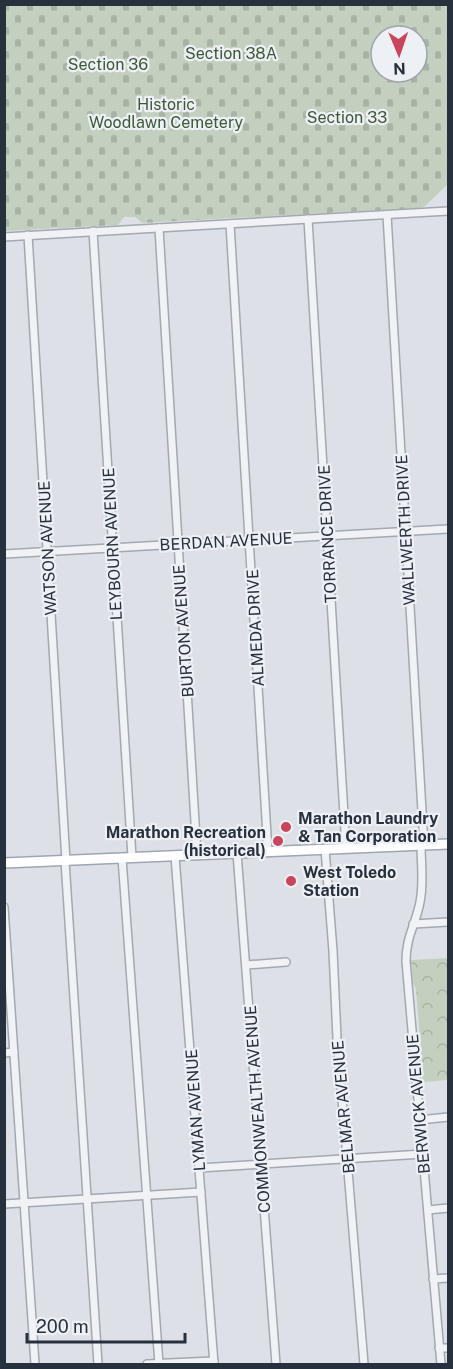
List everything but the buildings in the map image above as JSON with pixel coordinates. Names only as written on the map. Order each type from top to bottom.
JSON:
[{"type":"main road","points":[[4,863],[448,844]]},
{"type":"street","points":[[426,213],[448,204]]},
{"type":"street","points":[[4,237],[448,211]]},
{"type":"street","name":"WALLWERTH DRIVE","points":[[387,215],[422,845]]},
{"type":"street","name":"TORRANCE DRIVE","points":[[308,219],[346,848]]},
{"type":"street","name":"ALMEDA DRIVE","points":[[230,224],[268,852]]},
{"type":"street","name":"BURTON AVENUE","points":[[159,228],[197,855]]},
{"type":"street","name":"LEYBOURN AVENUE","points":[[93,231],[113,548],[127,858],[159,1364]]},
{"type":"street","name":"WATSON AVENUE","points":[[28,235],[98,1365]]},
{"type":"street","name":"BERDAN AVENUE","points":[[4,554],[448,529]]},
{"type":"street","name":"BERWICK AVENUE","points":[[422,845],[420,902],[407,943],[406,961],[441,1365]]},
{"type":"street","name":"BELMAR AVENUE","points":[[325,849],[338,1045],[364,1365]]},
{"type":"street","name":"COMMONWEALTH AVENUE","points":[[237,853],[276,1365]]},
{"type":"street","name":"LYMAN AVENUE","points":[[175,856],[214,1363]]},
{"type":"street","points":[[4,907],[35,1365]]},
{"type":"street","points":[[413,924],[448,922]]},
{"type":"street","points":[[246,964],[286,962]]},
{"type":"street","points":[[4,1053],[14,1052]]},
{"type":"street","points":[[420,1120],[448,1117]]},
{"type":"street","points":[[199,1168],[423,1154]]},
{"type":"street","points":[[4,1204],[201,1192]]},
{"type":"street","points":[[428,1210],[448,1208]]},
{"type":"street","points":[[434,1279],[448,1278]]},
{"type":"street","points":[[439,1348],[448,1348]]},
{"type":"street","points":[[147,1365],[214,1363]]},
{"type":"green space","name":"Historic Woodlawn Cemetery","points":[[5,5],[448,5],[448,184],[425,206],[142,223],[135,217],[124,217],[118,225],[5,231]]},
{"type":"green space","points":[[448,958],[448,1080],[422,1082],[416,989],[413,983],[411,960]]},
{"type":"place","name":"Marathon Laundry & Tan Corporation","points":[[286,827]]},
{"type":"place","name":"Marathon Recreation (historical)","points":[[278,841]]},
{"type":"place","name":"West Toledo Station","points":[[291,881]]},
{"type":"park label","name":"Section 38A","points":[[231,53]]},
{"type":"park label","name":"Section 36","points":[[108,64]]},
{"type":"park label","name":"Section 33","points":[[347,117]]}]
